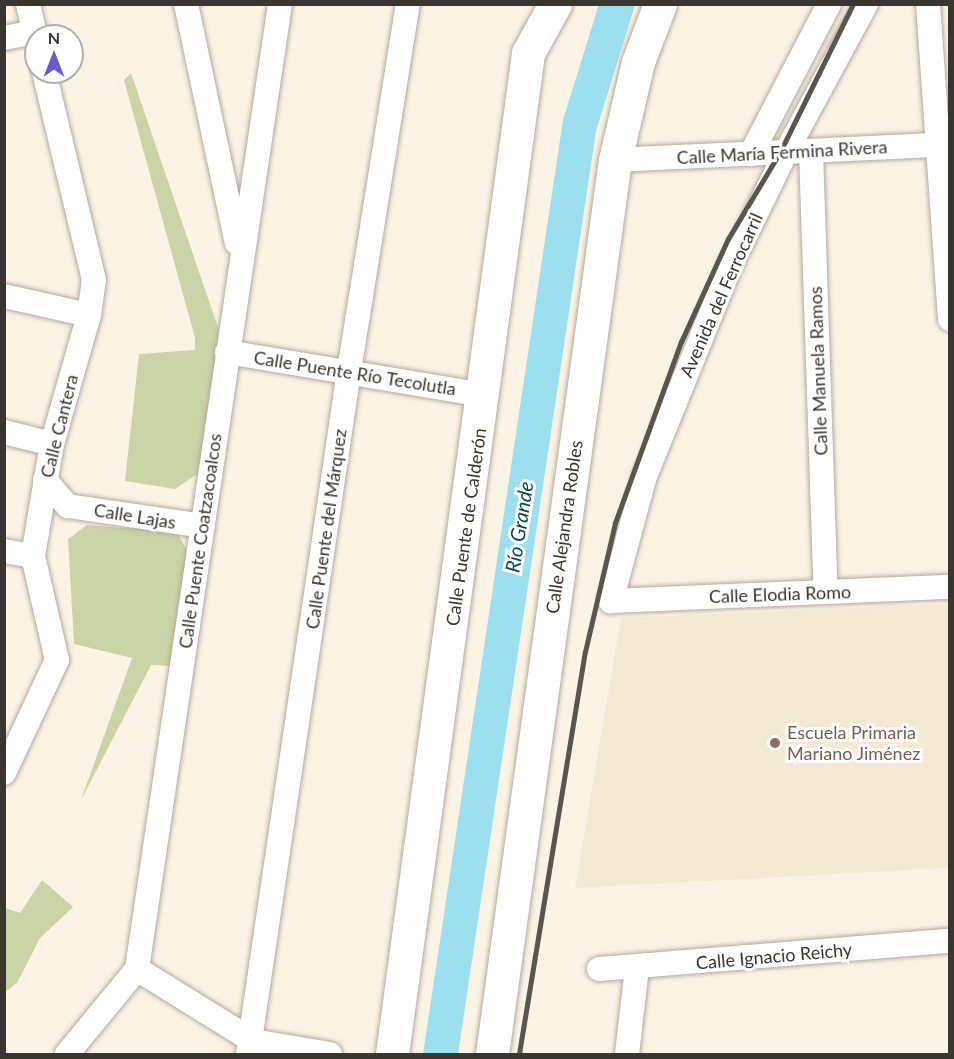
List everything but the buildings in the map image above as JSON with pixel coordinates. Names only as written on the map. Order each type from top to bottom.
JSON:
[{"type":"main road","name":"Calle Puente de Calderón","points":[[392,1054],[484,395],[528,53],[555,4]]},
{"type":"main road","name":"Calle Alejandra Robles","points":[[492,1054],[615,160],[638,62],[660,4]]},
{"type":"street","points":[[28,4],[33,24]]},
{"type":"street","points":[[186,4],[240,256]]},
{"type":"street","name":"Calle Puente Coatzacoalcos","points":[[137,969],[203,526],[240,256],[280,4]]},
{"type":"street","name":"Calle Puente del Márquez","points":[[250,1048],[349,371],[408,4]]},
{"type":"street","points":[[751,154],[829,4]]},
{"type":"street","name":"Avenida del Ferrocarril","points":[[611,601],[645,476],[730,267],[786,152],[866,4]]},
{"type":"street","points":[[928,4],[943,145],[950,319]]},
{"type":"street","points":[[4,38],[24,36]]},
{"type":"street","name":"Calle Cantera","points":[[4,773],[12,733],[58,655],[33,556],[52,444],[89,315],[94,280],[47,84]]},
{"type":"street","name":"Calle María Fermina Rivera","points":[[615,160],[943,145]]},
{"type":"street","name":"Calle Manuela Ramos","points":[[811,151],[826,592]]},
{"type":"street","points":[[4,296],[89,315]]},
{"type":"street","name":"Calle Puente Río Tecolutla","points":[[226,352],[484,395]]},
{"type":"street","points":[[4,432],[52,444]]},
{"type":"street","name":"Calle Lajas","points":[[45,480],[68,506],[203,526]]},
{"type":"street","name":"Calle Lajas","points":[[37,528],[68,506]]},
{"type":"street","points":[[4,551],[33,556]]},
{"type":"street","name":"Calle Elodia Romo","points":[[611,601],[950,587]]},
{"type":"street","name":"Calle Ignacio Reichy","points":[[599,969],[637,968],[950,941]]},
{"type":"street","points":[[627,1054],[637,968]]},
{"type":"street","points":[[67,1054],[137,969],[250,1048],[330,1054]]},
{"type":"shaded area","name":"Escuela Primaria Mariano Jiménez","points":[[949,604],[949,868],[575,888],[621,618]]},
{"type":"green space","points":[[131,73],[223,342],[203,470],[175,489],[125,481],[139,354],[195,350],[195,338],[124,80]]},
{"type":"green space","points":[[87,525],[177,532],[192,560],[172,666],[151,665],[81,800],[132,658],[74,644],[68,539]]},
{"type":"green space","points":[[42,880],[73,907],[40,938],[17,983],[5,992],[5,908],[20,913]]},
{"type":"water","name":"Río Grande","points":[[599,4],[635,5],[596,131],[458,1054],[423,1054],[563,120]]},
{"type":"railway","points":[[519,1054],[585,652],[615,523],[681,342],[728,239],[780,152],[853,4]]},
{"type":"place","name":"Escuela Primaria Mariano Jiménez","points":[[775,743]]}]
